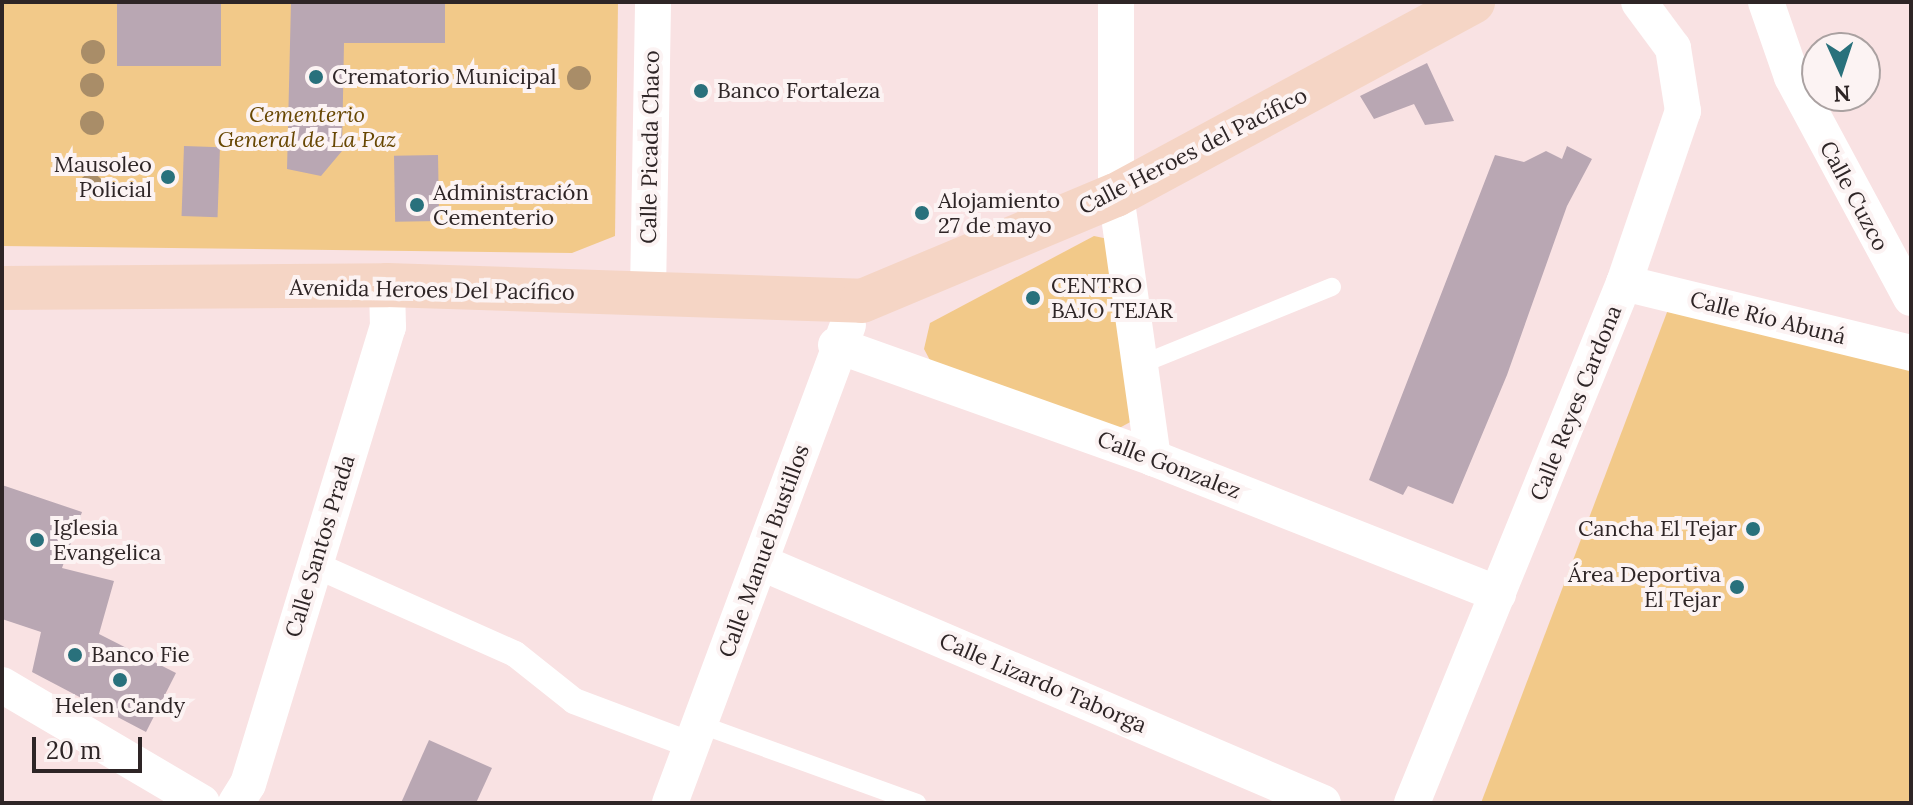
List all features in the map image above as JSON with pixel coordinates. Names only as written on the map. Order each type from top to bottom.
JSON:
[{"type":"main road","name":"Calle Heroes del Pacífico","points":[[862,301],[1116,195],[1473,2]]},
{"type":"main road","name":"Avenida Heroes Del Pacífico","points":[[2,288],[387,285],[862,301]]},
{"type":"street","name":"Calle Picada Chaco","points":[[648,292],[653,2]]},
{"type":"street","points":[[1116,2],[1116,195],[1153,458]]},
{"type":"street","name":"Calle Reyes Cardona","points":[[1412,803],[1624,283],[1683,111],[1673,48],[1639,2]]},
{"type":"street","name":"Calle Cuzco","points":[[1766,2],[1792,77],[1911,298]]},
{"type":"street","name":"Calle Río Abuná","points":[[1624,283],[1910,350]]},
{"type":"street","name":"Calle Santos Prada","points":[[236,803],[248,784],[388,327],[387,285]]},
{"type":"street","name":"Calle Manuel Bustillos","points":[[670,803],[762,563],[836,345],[862,301]]},
{"type":"street","name":"Calle Gonzalez","points":[[836,345],[1153,458],[1498,594]]},
{"type":"street","name":"Calle Lizardo Taborga","points":[[762,563],[1323,803]]},
{"type":"street","points":[[313,564],[515,654],[574,701],[695,734]]},
{"type":"street","points":[[2,685],[185,799]]},
{"type":"lane","points":[[1142,364],[1332,287]]},
{"type":"lane","points":[[695,734],[917,803]]},
{"type":"green space","name":"Cementerio General de La Paz","points":[[2,2],[618,2],[615,236],[572,253],[2,246]]},
{"type":"green space","points":[[1094,236],[1113,240],[1134,420],[1112,432],[932,364],[924,349],[930,323]]},
{"type":"green space","name":"Cancha El Tejar","points":[[1672,299],[1911,371],[1911,803],[1481,803]]},
{"type":"building","points":[[117,2],[221,2],[221,66],[117,66]]},
{"type":"building","name":"Crematorio Municipal","points":[[291,2],[445,2],[445,43],[344,43],[342,151],[321,176],[287,169]]},
{"type":"building","points":[[1427,63],[1454,121],[1425,125],[1414,104],[1374,119],[1360,96]]},
{"type":"building","points":[[184,146],[220,147],[218,217],[182,216]]},
{"type":"building","points":[[1567,146],[1592,159],[1567,206],[1507,375],[1453,504],[1408,486],[1403,495],[1369,480],[1495,155],[1524,162],[1546,151],[1562,159]]},
{"type":"building","points":[[438,155],[439,221],[395,222],[394,156]]},
{"type":"building","points":[[2,485],[82,512],[62,568],[114,581],[99,634],[176,673],[146,732],[32,672],[41,632],[2,619]]},
{"type":"building","points":[[429,740],[492,768],[476,803],[401,803]]},
{"type":"place","name":"Crematorio Municipal","points":[[316,77]]},
{"type":"place","name":"Banco Fortaleza","points":[[701,91]]},
{"type":"place","name":"Mausoleo Policial","points":[[168,177]]},
{"type":"place","name":"Administración Cementerio","points":[[417,205]]},
{"type":"place","name":"Alojamiento 27 de mayo","points":[[922,213]]},
{"type":"place","name":"CENTRO BAJO TEJAR","points":[[1033,298]]},
{"type":"place","name":"Cancha El Tejar","points":[[1753,529]]},
{"type":"place","name":"Iglesia Evangelica","points":[[37,540]]},
{"type":"place","name":"Área Deportiva El Tejar","points":[[1737,587]]},
{"type":"place","name":"Banco Fie","points":[[75,655]]},
{"type":"place","name":"Helen Candy","points":[[120,680]]}]
